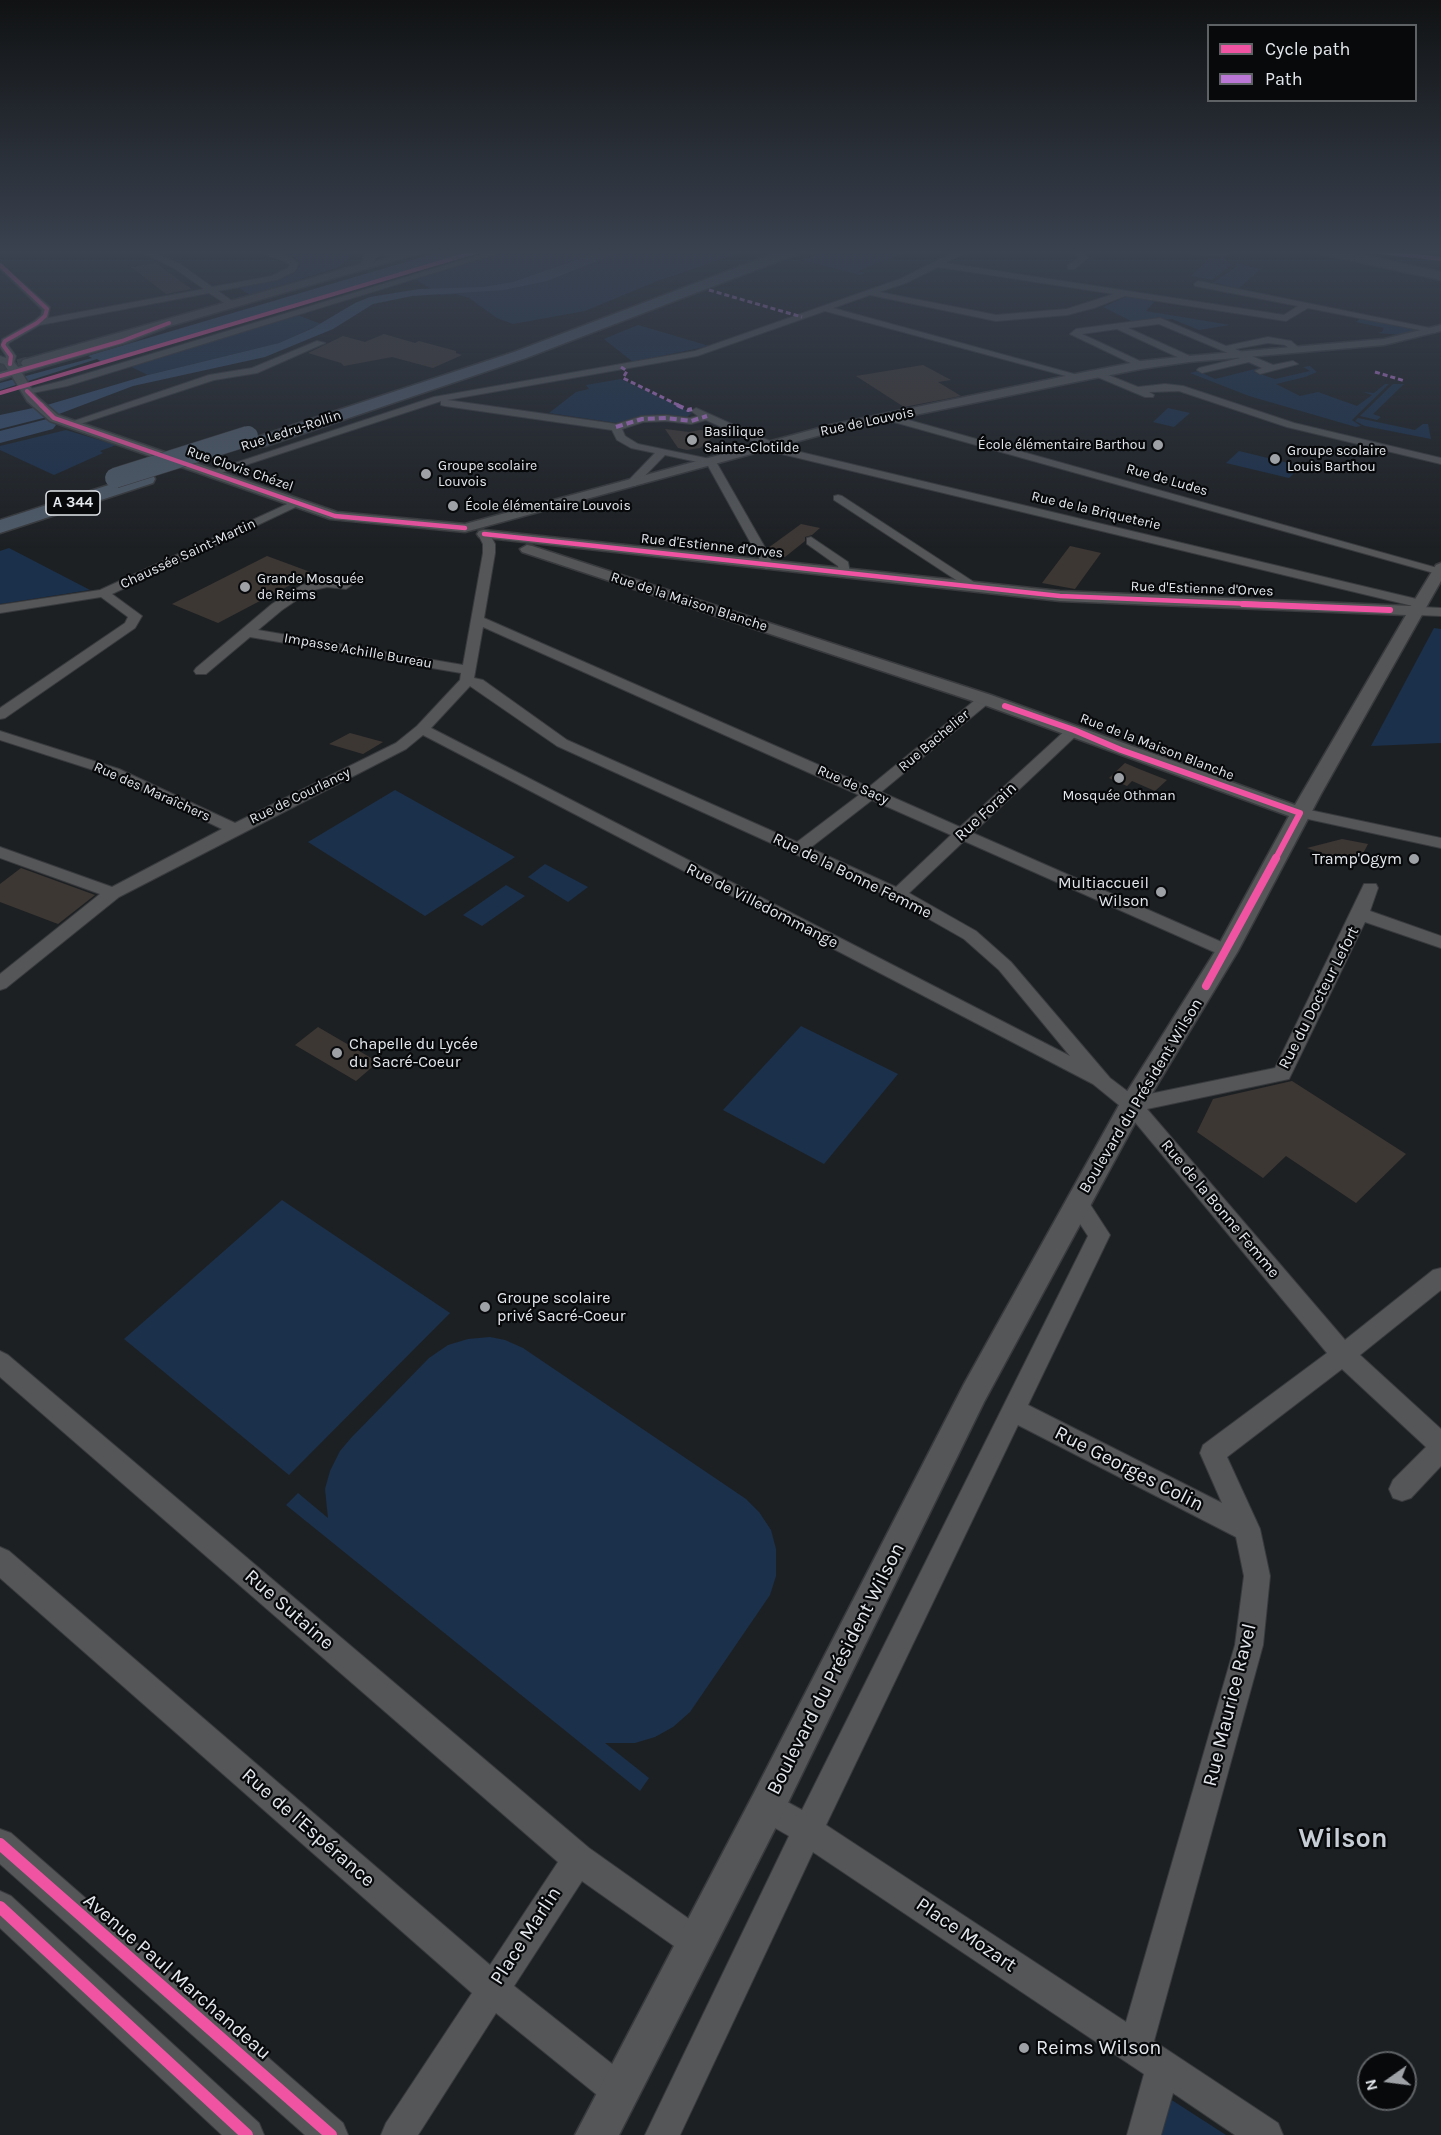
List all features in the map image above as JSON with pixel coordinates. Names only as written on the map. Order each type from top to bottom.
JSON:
[{"type":"highway","name":"A 344","points":[[0,515],[115,478],[254,439],[534,350]]},
{"type":"highway","name":"A 344","points":[[0,527],[146,479],[254,439]]},
{"type":"main road","points":[[28,363],[75,350]]},
{"type":"street","points":[[0,376],[8,367],[11,356],[6,350]]},
{"type":"street","points":[[8,367],[84,350]]},
{"type":"street","points":[[26,389],[64,384],[177,350]]},
{"type":"street","points":[[70,424],[212,377],[254,371],[304,350]]},
{"type":"street","name":"Rue Ledru-Rollin","points":[[211,473],[431,401],[704,350]]},
{"type":"street","points":[[978,350],[1080,377]]},
{"type":"street","name":"Rue de Louvois","points":[[1108,350],[1141,365]]},
{"type":"street","points":[[1169,350],[1189,359]]},
{"type":"street","name":"Rue de Louvois","points":[[1230,350],[1271,368]]},
{"type":"street","name":"Rue de Louvois","points":[[465,528],[767,446],[887,417],[1141,365],[1233,351],[1275,350]]},
{"type":"street","points":[[1202,370],[1250,359]]},
{"type":"street","points":[[1256,374],[1259,371],[1293,363]]},
{"type":"street","name":"Rue Clovis Chézel","points":[[8,367],[54,418],[70,424],[335,516],[465,528]]},
{"type":"street","points":[[1098,374],[1137,390],[1174,386],[1322,434],[1441,461]]},
{"type":"street","points":[[431,401],[616,427],[642,419],[666,417],[691,421],[706,416]]},
{"type":"street","name":"Rue de la Briqueterie","points":[[692,409],[767,446],[1418,608]]},
{"type":"street","name":"Rue de Ludes","points":[[887,417],[1440,570]]},
{"type":"street","points":[[616,427],[626,442],[661,453],[711,462],[765,558],[766,565]]},
{"type":"street","points":[[631,484],[661,453]]},
{"type":"street","name":"Rue d'Estienne d'Orves","points":[[838,498],[977,588]]},
{"type":"street","name":"Chaussée Saint-Martin","points":[[0,715],[130,625],[135,616],[103,593],[296,503]]},
{"type":"street","points":[[465,528],[484,534],[489,544],[468,675]]},
{"type":"street","name":"Rue d'Estienne d'Orves","points":[[484,534],[1060,596],[1418,608],[1441,612]]},
{"type":"street","name":"Rue de la Maison Blanche","points":[[484,534],[985,699],[1300,813],[1441,843]]},
{"type":"street","points":[[812,541],[844,564],[844,573]]},
{"type":"street","points":[[540,554],[554,542]]},
{"type":"street","name":"Boulevard du Président Wilson","points":[[596,2135],[767,1806],[969,1402],[1132,1106],[1227,951],[1300,813],[1440,570]]},
{"type":"street","points":[[936,583],[950,572]]},
{"type":"street","name":"Impasse Achille Bureau","points":[[201,671],[277,607],[306,588],[327,583],[346,585]]},
{"type":"street","points":[[0,609],[103,593]]},
{"type":"street","name":"Rue de Sacy","points":[[477,620],[1227,951]]},
{"type":"street","name":"Impasse Achille Bureau","points":[[247,632],[468,675]]},
{"type":"street","name":"Rue de Courlancy","points":[[0,984],[113,893],[401,746],[422,729],[468,675]]},
{"type":"street","name":"Rue de la Bonne Femme","points":[[468,675],[562,743],[898,894],[970,935],[1005,966],[1103,1083],[1132,1106],[1343,1355],[1441,1447]]},
{"type":"street","name":"Rue Bachelier","points":[[798,849],[871,793],[985,699]]},
{"type":"street","name":"Rue de Villedommange","points":[[422,729],[1103,1083]]},
{"type":"street","name":"Rue Forain","points":[[898,894],[1074,730]]},
{"type":"street","name":"Rue des Maraîchers","points":[[0,735],[114,772],[235,829]]},
{"type":"street","points":[[0,852],[113,893]]},
{"type":"street","name":"Rue du Docteur Lefort","points":[[1132,1106],[1282,1074],[1360,914],[1370,888]]},
{"type":"street","name":"Rue du Docteur Lefort","points":[[1360,914],[1441,942]]},
{"type":"street","name":"Boulevard du Président Wilson","points":[[663,2135],[807,1830],[1099,1235],[1078,1204]]},
{"type":"street","points":[[1343,1355],[1441,1277]]},
{"type":"street","name":"Rue Maurice Ravel","points":[[1135,2048],[1249,1645],[1257,1576],[1247,1529],[1212,1453],[1343,1355]]},
{"type":"street","name":"Rue Sutaine","points":[[0,1362],[578,1858]]},
{"type":"street","name":"Rue Georges Colin","points":[[1012,1409],[1247,1529]]},
{"type":"street","points":[[1402,1489],[1441,1447]]},
{"type":"street","name":"Rue de l'Espérance","points":[[0,1560],[492,1989],[620,2091]]},
{"type":"street","name":"Place Mozart","points":[[767,1806],[807,1830],[1266,2135]]},
{"type":"street","name":"Avenue Paul Marchandeau","points":[[0,1844],[331,2135]]},
{"type":"street","points":[[578,1858],[695,1942]]},
{"type":"street","name":"Place Marlin","points":[[398,2135],[578,1858]]},
{"type":"street","points":[[0,1907],[247,2135]]},
{"type":"street","points":[[1144,2135],[1163,2066]]},
{"type":"shaded area","points":[[110,350],[144,350],[102,362],[97,359],[0,390],[0,383],[92,358],[88,356]]},
{"type":"shaded area","points":[[178,350],[252,350],[148,375],[127,365]]},
{"type":"shaded area","points":[[252,350],[283,350],[265,357],[133,386],[59,414],[0,429],[0,415],[47,405],[148,375]]},
{"type":"shaded area","points":[[617,350],[692,350],[633,362]]},
{"type":"shaded area","points":[[1248,361],[1263,368],[1254,372],[1275,379],[1310,371],[1303,367],[1310,366],[1317,372],[1276,384],[1300,396],[1318,392],[1357,406],[1372,395],[1363,392],[1374,393],[1385,384],[1389,384],[1352,420],[1361,426],[1356,427],[1249,396],[1190,373],[1198,371],[1215,379],[1259,368],[1245,362]]},
{"type":"shaded area","points":[[621,379],[692,413],[687,417],[666,414],[642,416],[617,423],[549,413],[576,392],[589,389],[586,385]]},
{"type":"shaded area","points":[[1393,384],[1404,384],[1373,414],[1381,417],[1377,420],[1360,416]]},
{"type":"shaded area","points":[[1168,408],[1190,413],[1174,427],[1153,422]]},
{"type":"shaded area","points":[[1358,418],[1415,430],[1423,424],[1428,424],[1431,439],[1365,426],[1355,421]]},
{"type":"shaded area","points":[[66,430],[116,445],[54,475],[0,450],[0,446]]},
{"type":"shaded area","points":[[1239,451],[1301,466],[1289,478],[1226,463]]},
{"type":"shaded area","points":[[9,548],[90,590],[0,604],[0,551]]},
{"type":"shaded area","points":[[1434,628],[1441,629],[1441,743],[1371,746]]},
{"type":"shaded area","points":[[395,790],[515,857],[425,916],[308,842]]},
{"type":"shaded area","points":[[545,864],[588,887],[568,902],[528,877]]},
{"type":"shaded area","points":[[506,885],[525,896],[482,926],[463,915]]},
{"type":"shaded area","points":[[801,1026],[898,1074],[824,1164],[723,1110]]},
{"type":"shaded area","points":[[282,1200],[450,1313],[289,1475],[124,1339]]},
{"type":"shaded area","points":[[490,1337],[505,1340],[523,1348],[746,1499],[759,1512],[771,1530],[776,1549],[776,1576],[770,1595],[690,1712],[673,1727],[655,1737],[635,1743],[605,1743],[649,1778],[640,1791],[286,1505],[298,1493],[328,1518],[325,1489],[330,1471],[340,1451],[351,1438],[429,1358],[448,1345],[468,1339]]},
{"type":"shaded area","points":[[1167,2097],[1226,2135],[1157,2135]]},
{"type":"building","points":[[315,350],[451,350],[462,355],[433,368],[392,357],[344,366],[341,363],[308,353]]},
{"type":"building","points":[[923,365],[951,380],[938,382],[961,396],[904,407],[856,376]]},
{"type":"building","points":[[665,429],[719,432],[700,448],[687,450],[678,448]]},
{"type":"building","points":[[801,524],[820,528],[812,535],[805,537],[805,541],[785,557],[771,553],[768,548]]},
{"type":"building","points":[[1070,546],[1101,553],[1075,589],[1042,583]]},
{"type":"building","name":"Grande Mosquée de Reims","points":[[267,556],[313,573],[218,623],[172,604]]},
{"type":"building","points":[[350,733],[383,742],[363,754],[329,744]]},
{"type":"building","points":[[1125,763],[1167,780],[1155,791],[1132,781],[1127,786],[1109,778]]},
{"type":"building","points":[[1342,839],[1368,844],[1357,865],[1307,848]]},
{"type":"building","points":[[21,868],[95,895],[58,924],[0,902],[0,884]]},
{"type":"building","name":"Chapelle du Lycée du Sacré-Coeur","points":[[318,1027],[378,1062],[356,1081],[295,1045]]},
{"type":"building","points":[[1292,1081],[1406,1154],[1356,1203],[1286,1156],[1263,1178],[1197,1132],[1213,1099]]},
{"type":"waterway","points":[[0,437],[47,425]]},
{"type":"tunnel","points":[[0,371],[28,363]]},
{"type":"marked path","points":[[621,367],[627,371],[623,378],[688,410],[692,409]]},
{"type":"marked path","points":[[1375,372],[1405,381]]},
{"type":"marked path","points":[[616,427],[642,419],[666,418],[691,421],[707,416]]},
{"type":"cycle path","points":[[6,350],[11,356],[10,364]]},
{"type":"cycle path","points":[[0,376],[92,350]]},
{"type":"cycle path","points":[[0,393],[146,350]]},
{"type":"cycle path","points":[[27,391],[54,418],[335,516],[465,528]]},
{"type":"cycle path","points":[[484,534],[1060,596],[1390,610]]},
{"type":"cycle path","points":[[1005,706],[1074,730],[1121,750],[1300,813],[1206,986]]},
{"type":"cycle path","points":[[0,1844],[331,2135]]},
{"type":"cycle path","points":[[0,1907],[247,2135]]},
{"type":"place","name":"Basilique Sainte-Clotilde","points":[[692,440]]},
{"type":"place","name":"École élémentaire Barthou","points":[[1158,445]]},
{"type":"place","name":"Groupe scolaire Louis Barthou","points":[[1275,459]]},
{"type":"place","name":"Groupe scolaire Louvois","points":[[426,474]]},
{"type":"place","name":"École élémentaire Louvois","points":[[453,506]]},
{"type":"place","name":"Grande Mosquée de Reims","points":[[245,587]]},
{"type":"place","name":"Mosquée Othman","points":[[1119,778]]},
{"type":"place","name":"Tramp'Ogym","points":[[1414,859]]},
{"type":"place","name":"Multiaccueil Wilson","points":[[1161,892]]},
{"type":"place","name":"Chapelle du Lycée du Sacré-Coeur","points":[[337,1053]]},
{"type":"place","name":"Groupe scolaire privé Sacré-Coeur","points":[[485,1307]]},
{"type":"place","name":"Reims Wilson","points":[[1024,2048]]},
{"type":"district","name":"Wilson","points":[[1343,1839]]}]
